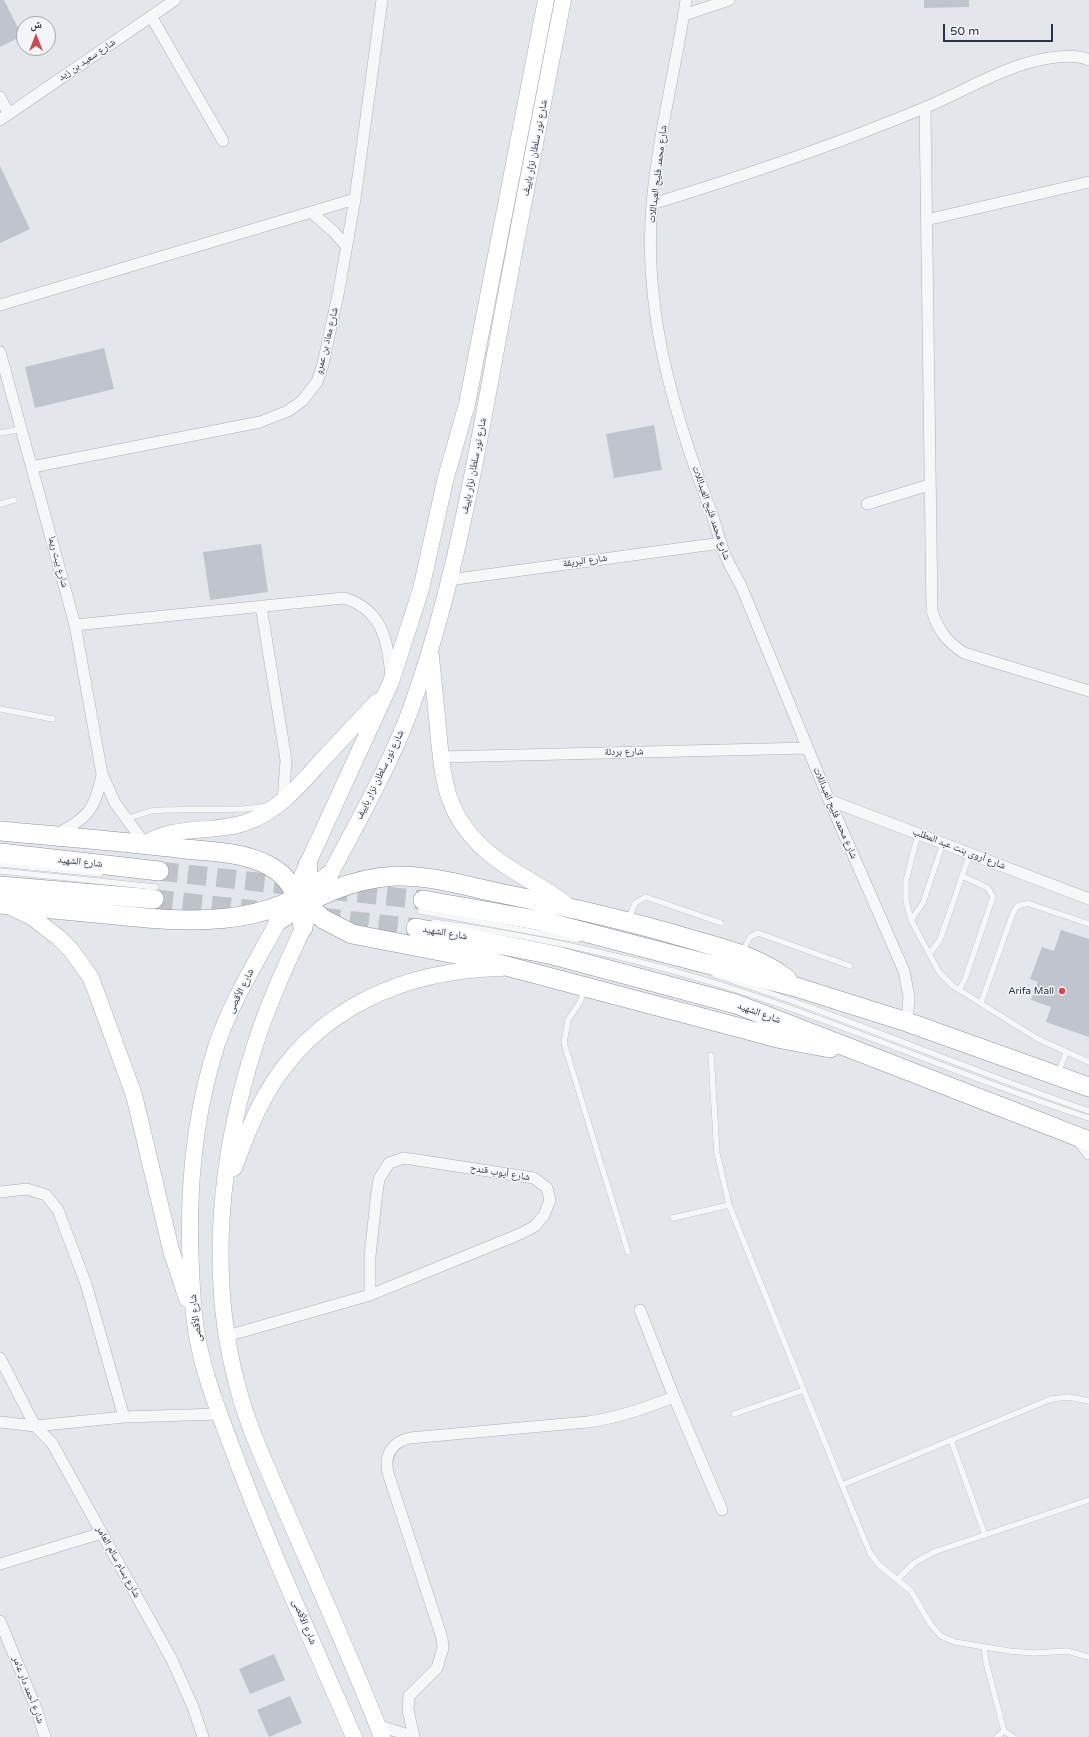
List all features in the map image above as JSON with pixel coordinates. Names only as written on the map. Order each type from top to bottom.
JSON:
[{"type":"highway","points":[[0,831],[144,844],[250,858],[277,871],[284,877],[303,900],[323,919],[352,934],[440,950],[584,986],[782,1039],[822,1047],[863,1052]]},
{"type":"highway","name":"شارع الشهيد","points":[[0,853],[157,886]]},
{"type":"highway","points":[[303,928],[303,900],[308,864]]},
{"type":"highway","points":[[278,921],[330,875]]},
{"type":"highway","points":[[0,904],[160,920],[190,921],[230,918],[303,900],[353,883],[374,878],[418,877],[568,906],[629,921],[741,954],[776,971],[796,987]]},
{"type":"highway","points":[[0,886],[157,886]]},
{"type":"highway","points":[[421,915],[542,921],[796,987],[907,1022],[1089,1087]]},
{"type":"highway","name":"شارع الشهيد","points":[[421,915],[546,954],[712,998],[768,1015],[1081,1138]]},
{"type":"main road","name":"شارع نور سلطان نزار باييف","points":[[308,864],[389,686],[421,589],[445,481],[467,404],[546,0]]},
{"type":"main road","name":"شارع نور سلطان نزار باييف","points":[[330,875],[379,782],[396,744],[421,679],[449,580],[472,485],[514,249],[563,0]]},
{"type":"main road","points":[[430,645],[442,776],[447,794],[455,811],[476,842],[501,862],[544,888],[568,906]]},
{"type":"main road","points":[[144,844],[153,838],[172,832],[234,826],[261,816],[283,802],[389,686]]},
{"type":"main road","points":[[0,904],[32,917],[46,927],[71,950],[91,978],[134,1095],[172,1250],[194,1319]]},
{"type":"main road","name":"شارع الأقصى","points":[[278,921],[232,1008],[218,1042],[199,1112],[193,1148],[190,1185],[190,1243],[194,1319],[202,1359],[252,1502],[354,1737]]},
{"type":"main road","points":[[303,928],[268,1009],[255,1045],[236,1118],[220,1233],[220,1285],[227,1336],[238,1389],[251,1428],[380,1731]]},
{"type":"main road","points":[[225,1194],[250,1126],[264,1098],[282,1070],[300,1050],[339,1015],[385,990],[431,975],[481,969],[512,968]]},
{"type":"street","name":"شارع سعيد بن زيد","points":[[4,116],[175,0]]},
{"type":"street","name":"شارع معاذ بن عمرو","points":[[32,467],[260,422],[288,411],[310,393],[317,382],[324,364],[355,198],[382,0]]},
{"type":"street","name":"شارع محمد فليح العبداللات","points":[[686,0],[659,151],[652,204],[650,249],[652,286],[658,338],[680,425],[729,565],[742,588],[807,748],[904,971],[909,997],[907,1022]]},
{"type":"street","points":[[684,15],[729,0]]},
{"type":"street","points":[[151,16],[223,141]]},
{"type":"street","points":[[652,204],[734,179],[924,108],[994,75],[1027,63],[1066,56],[1089,60]]},
{"type":"street","points":[[0,97],[4,116]]},
{"type":"street","points":[[924,108],[932,611],[936,624],[952,645],[977,658],[1089,691]]},
{"type":"street","points":[[926,220],[1089,182]]},
{"type":"street","points":[[0,306],[355,198]]},
{"type":"street","points":[[311,212],[334,232],[346,246]]},
{"type":"street","name":"شارع بيت ريما","points":[[0,352],[75,625],[102,774],[110,794],[144,844]]},
{"type":"street","points":[[867,504],[930,485]]},
{"type":"street","name":"شارع البريقة","points":[[449,580],[721,543]]},
{"type":"street","points":[[75,625],[344,598],[355,601],[373,615],[384,632],[388,652],[389,686]]},
{"type":"street","points":[[261,606],[286,760],[283,802]]},
{"type":"street","name":"شارع بردلة","points":[[440,757],[807,748]]},
{"type":"street","name":"شارع بيت ريما","points":[[52,836],[78,822],[90,811],[97,797],[102,774]]},
{"type":"street","name":"شارع أروى بنت عبد المطلب","points":[[829,800],[1089,899]]},
{"type":"street","points":[[1081,1138],[1089,1154]]},
{"type":"street","name":"شارع أيوب قندح","points":[[227,1336],[370,1295],[513,1237],[535,1226],[544,1215],[550,1200],[547,1188],[534,1178],[480,1169],[404,1158],[389,1163],[379,1179],[370,1256],[370,1295]]},
{"type":"street","points":[[0,1192],[27,1189],[46,1195],[58,1210],[86,1284],[124,1417]]},
{"type":"street","points":[[640,1310],[674,1397],[722,1510]]},
{"type":"street","name":"شارع بسام سالم العامر","points":[[0,1358],[35,1426],[52,1443],[172,1660],[193,1708],[203,1737]]},
{"type":"street","points":[[380,1731],[414,1737],[408,1710],[409,1696],[437,1668],[443,1648],[442,1638],[388,1473],[386,1465],[390,1450],[396,1444],[410,1438],[587,1422],[612,1418],[636,1412],[674,1397]]},
{"type":"street","points":[[0,1422],[35,1426],[124,1417],[220,1414]]},
{"type":"street","points":[[0,1564],[102,1534]]},
{"type":"street","name":"شارع أحمد دار عامر","points":[[0,1621],[34,1702],[45,1737]]},
{"type":"lane","points":[[0,433],[22,429]]},
{"type":"lane","points":[[0,504],[14,500]]},
{"type":"lane","points":[[0,709],[53,719]]},
{"type":"lane","points":[[126,819],[151,811],[244,809],[283,802]]},
{"type":"lane","points":[[918,834],[905,891],[908,911],[929,954],[943,977],[959,990],[1038,1039],[1066,1053],[1089,1062]]},
{"type":"lane","points":[[912,920],[923,903],[943,843]]},
{"type":"lane","points":[[929,954],[940,940],[970,854]]},
{"type":"lane","points":[[0,864],[110,875]]},
{"type":"lane","points":[[0,871],[157,886]]},
{"type":"lane","points":[[959,990],[965,979],[993,897],[988,888],[962,876]]},
{"type":"lane","points":[[629,921],[635,903],[638,900],[646,898],[721,923]]},
{"type":"lane","points":[[981,1003],[1012,914],[1017,906],[1030,904],[1089,924]]},
{"type":"lane","points":[[421,915],[584,941]]},
{"type":"lane","points":[[421,915],[554,942],[687,975],[797,1010],[1029,1098],[1089,1118]]},
{"type":"lane","points":[[741,954],[750,937],[758,933],[850,966]]},
{"type":"lane","points":[[706,973],[810,1006],[1089,1111]]},
{"type":"lane","points":[[584,986],[583,998],[566,1024],[564,1043],[628,1252]]},
{"type":"lane","points":[[1057,1076],[1066,1053]]},
{"type":"lane","points":[[711,1055],[717,1153],[729,1205],[870,1553],[879,1565],[912,1591],[931,1625],[941,1636],[955,1642],[984,1647],[1021,1652],[1067,1651],[1089,1657]]},
{"type":"lane","points":[[673,1218],[729,1205]]},
{"type":"lane","points":[[734,1414],[804,1390]]},
{"type":"lane","points":[[842,1485],[1052,1399],[1069,1397],[1089,1401]]},
{"type":"lane","points":[[951,1440],[985,1535]]},
{"type":"lane","points":[[898,1579],[923,1556],[1089,1500]]},
{"type":"lane","points":[[984,1647],[986,1662],[1004,1731],[1012,1737]]},
{"type":"lane","points":[[996,1737],[1004,1731]]},
{"type":"building","points":[[0,0],[4,0],[16,24],[16,39],[0,47]]},
{"type":"building","points":[[924,0],[969,0],[969,7],[924,8]]},
{"type":"building","points":[[0,166],[30,229],[0,243]]},
{"type":"building","points":[[104,348],[114,389],[35,408],[25,367]]},
{"type":"building","points":[[654,425],[662,470],[614,478],[606,434]]},
{"type":"building","points":[[261,544],[268,592],[210,600],[203,552]]},
{"type":"building","name":"Arifa Mall","points":[[1061,930],[1089,939],[1089,1037],[1046,1022],[1051,1007],[1031,1000],[1038,982],[1030,979],[1042,947],[1054,951]]},
{"type":"building","points":[[274,1654],[285,1680],[250,1694],[239,1669]]},
{"type":"building","points":[[290,1696],[302,1723],[269,1737],[257,1710]]},
{"type":"tunnel","points":[[159,871],[303,887]]},
{"type":"tunnel","points":[[329,890],[423,900]]},
{"type":"tunnel","points":[[154,899],[256,910]]},
{"type":"tunnel","points":[[321,917],[416,928]]},
{"type":"place","name":"Arifa Mall","points":[[1062,991]]}]
